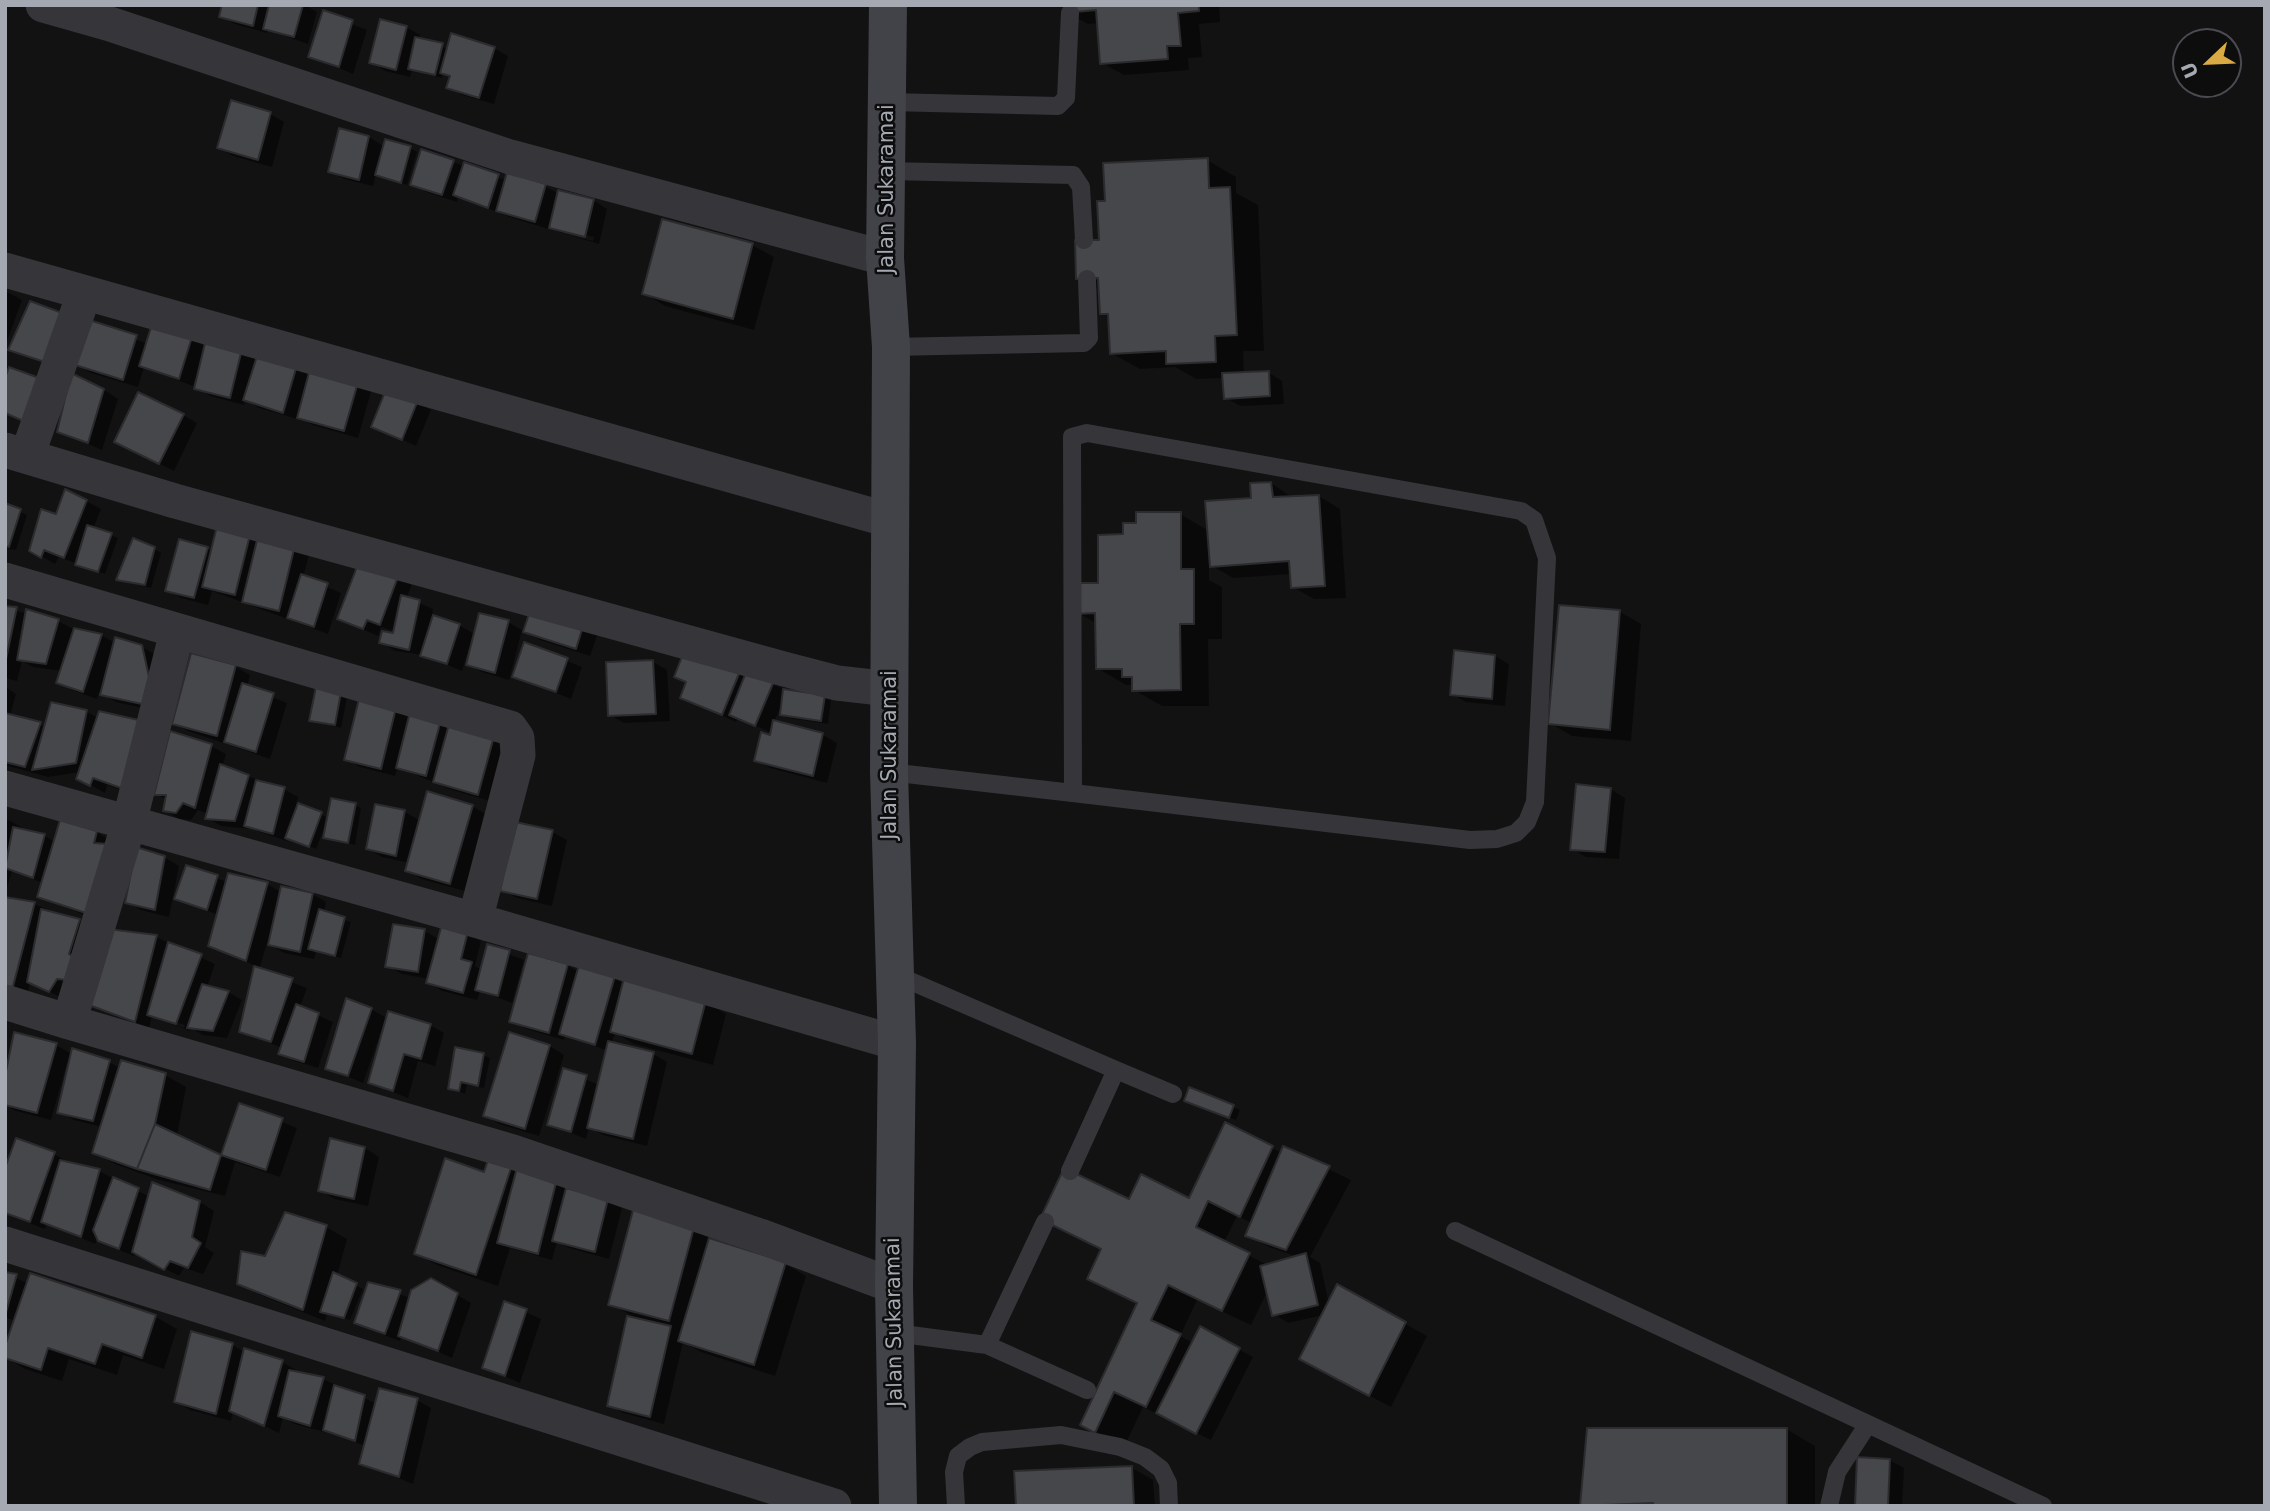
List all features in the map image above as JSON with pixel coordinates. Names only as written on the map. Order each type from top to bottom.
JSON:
[{"type":"street","points":[[43,5],[122,28],[510,157],[885,258]]},
{"type":"street","name":"Jalan Sukaramai","points":[[888,5],[885,258],[891,347],[889,772],[897,1043],[894,1286],[898,1506]]},
{"type":"street","points":[[5,270],[889,520]]},
{"type":"street","points":[[83,294],[16,453],[175,501],[784,669],[837,683],[890,689]]},
{"type":"street","points":[[5,580],[510,728],[517,738],[518,755],[475,920]]},
{"type":"street","points":[[69,1022],[129,824],[177,632]]},
{"type":"street","points":[[5,788],[475,920],[897,1043]]},
{"type":"street","points":[[5,1002],[513,1152],[761,1236],[894,1286]]},
{"type":"street","points":[[5,1244],[834,1506]]},
{"type":"lane","points":[[888,102],[1058,106],[1066,98],[1070,13]]},
{"type":"lane","points":[[887,170],[1073,175],[1081,187],[1084,240]]},
{"type":"lane","points":[[891,347],[1084,343],[1089,338],[1087,279]]},
{"type":"lane","points":[[889,772],[1470,840],[1496,839],[1516,833],[1527,822],[1535,802],[1536,789],[1547,558],[1534,520],[1521,511],[1087,433],[1072,437],[1073,793]]},
{"type":"lane","points":[[894,974],[1173,1094]]},
{"type":"lane","points":[[1070,1171],[1116,1070]]},
{"type":"lane","points":[[987,1345],[1045,1222]]},
{"type":"lane","points":[[1455,1231],[2043,1506]]},
{"type":"lane","points":[[895,1333],[987,1345],[1087,1390]]},
{"type":"lane","points":[[1829,1506],[1837,1472],[1868,1424]]},
{"type":"lane","points":[[956,1506],[954,1472],[958,1456],[970,1447],[982,1442],[1061,1435],[1120,1447],[1145,1457],[1161,1469],[1168,1483],[1168,1506]]},
{"type":"building","points":[[222,5],[258,5],[253,26],[219,17]]},
{"type":"building","points":[[269,5],[303,5],[294,37],[263,29]]},
{"type":"building","points":[[1064,5],[1199,5],[1199,11],[1178,13],[1181,46],[1167,46],[1168,59],[1100,64],[1096,10],[1064,13]]},
{"type":"building","points":[[323,10],[353,20],[339,67],[308,57]]},
{"type":"building","points":[[380,19],[407,26],[396,70],[369,63]]},
{"type":"building","points":[[451,33],[495,47],[479,98],[446,88],[450,76],[440,73]]},
{"type":"building","points":[[415,37],[443,43],[435,75],[408,69]]},
{"type":"building","points":[[231,100],[271,112],[258,160],[217,148]]},
{"type":"building","points":[[339,128],[369,136],[359,180],[328,172]]},
{"type":"building","points":[[385,139],[411,146],[401,183],[375,175]]},
{"type":"building","points":[[421,149],[454,160],[442,195],[410,185]]},
{"type":"building","points":[[1208,158],[1209,188],[1230,187],[1237,335],[1215,336],[1216,362],[1166,364],[1166,351],[1110,354],[1108,314],[1100,314],[1098,278],[1076,279],[1075,240],[1099,240],[1097,201],[1105,201],[1103,163]]},
{"type":"building","points":[[464,162],[499,174],[488,208],[453,195]]},
{"type":"building","points":[[507,172],[546,184],[535,222],[496,211]]},
{"type":"building","points":[[558,190],[594,199],[585,237],[549,228]]},
{"type":"building","points":[[662,219],[753,243],[733,319],[642,294]]},
{"type":"building","points":[[30,301],[65,314],[48,363],[8,350]]},
{"type":"building","points":[[89,320],[137,335],[123,380],[75,365]]},
{"type":"building","points":[[152,324],[192,337],[179,379],[139,366]]},
{"type":"building","points":[[206,339],[242,349],[230,398],[194,389]]},
{"type":"building","points":[[258,353],[297,365],[283,413],[243,400]]},
{"type":"building","points":[[311,365],[359,379],[344,431],[297,418]]},
{"type":"building","points":[[9,367],[42,379],[28,423],[5,413],[5,378]]},
{"type":"building","points":[[1269,371],[1270,396],[1224,399],[1222,373]]},
{"type":"building","points":[[71,373],[104,389],[88,443],[57,432]]},
{"type":"building","points":[[387,387],[418,400],[402,440],[371,427]]},
{"type":"building","points":[[138,392],[184,414],[159,464],[114,442]]},
{"type":"building","points":[[1271,482],[1273,497],[1319,495],[1325,586],[1291,588],[1289,561],[1210,567],[1205,501],[1251,498],[1250,483]]},
{"type":"building","points":[[65,489],[87,500],[64,558],[44,550],[41,558],[29,551],[41,509],[56,514]]},
{"type":"building","points":[[5,503],[21,509],[9,547],[5,546]]},
{"type":"building","points":[[1136,512],[1181,512],[1181,569],[1194,569],[1194,624],[1180,624],[1181,690],[1132,691],[1132,677],[1122,677],[1122,669],[1096,669],[1095,613],[1076,614],[1075,583],[1098,583],[1098,535],[1123,534],[1123,523],[1136,523]]},
{"type":"building","points":[[87,525],[112,533],[98,572],[75,565]]},
{"type":"building","points":[[217,526],[250,535],[235,595],[202,587]]},
{"type":"building","points":[[259,532],[296,541],[279,611],[242,602]]},
{"type":"building","points":[[133,538],[155,547],[145,585],[116,580]]},
{"type":"building","points":[[179,539],[208,547],[194,598],[165,591]]},
{"type":"building","points":[[360,559],[399,574],[380,625],[367,620],[363,629],[337,619]]},
{"type":"building","points":[[301,574],[328,583],[314,627],[287,618]]},
{"type":"building","points":[[401,595],[420,600],[409,650],[379,643],[382,631],[393,633]]},
{"type":"building","points":[[532,605],[584,623],[576,649],[523,632]]},
{"type":"building","points":[[1559,605],[1620,610],[1610,730],[1548,724]]},
{"type":"building","points":[[5,606],[17,607],[5,664]]},
{"type":"building","points":[[26,609],[59,619],[46,664],[17,660]]},
{"type":"building","points":[[479,613],[509,620],[495,673],[466,665]]},
{"type":"building","points":[[433,615],[460,624],[447,664],[420,656]]},
{"type":"building","points":[[74,628],[102,634],[83,692],[56,683]]},
{"type":"building","points":[[115,637],[142,645],[149,677],[142,704],[100,695]]},
{"type":"building","points":[[524,642],[568,658],[556,692],[512,677]]},
{"type":"building","points":[[685,649],[740,671],[722,715],[680,698],[686,682],[674,677]]},
{"type":"building","points":[[1454,650],[1495,655],[1492,699],[1450,695]]},
{"type":"building","points":[[191,653],[236,665],[217,736],[172,724]]},
{"type":"building","points":[[653,660],[656,714],[608,716],[606,662]]},
{"type":"building","points":[[747,670],[774,681],[755,726],[729,715]]},
{"type":"building","points":[[242,683],[274,693],[256,752],[224,742]]},
{"type":"building","points":[[316,687],[341,692],[335,725],[309,721]]},
{"type":"building","points":[[783,689],[825,695],[821,721],[780,715]]},
{"type":"building","points":[[359,699],[396,708],[381,769],[344,760]]},
{"type":"building","points":[[51,702],[87,710],[76,763],[32,770]]},
{"type":"building","points":[[411,708],[442,716],[426,776],[396,768]]},
{"type":"building","points":[[99,711],[143,721],[121,788],[93,778],[90,786],[76,779]]},
{"type":"building","points":[[5,713],[41,722],[25,767],[5,762]]},
{"type":"building","points":[[451,717],[496,729],[478,795],[433,782]]},
{"type":"building","points":[[773,720],[823,733],[813,776],[754,761],[761,732],[770,735]]},
{"type":"building","points":[[170,731],[212,744],[195,808],[183,803],[176,813],[163,811],[166,795],[154,795]]},
{"type":"building","points":[[220,764],[249,775],[235,821],[205,819]]},
{"type":"building","points":[[256,780],[285,787],[273,834],[244,826]]},
{"type":"building","points":[[1576,784],[1611,788],[1605,852],[1570,850]]},
{"type":"building","points":[[427,791],[473,805],[450,884],[405,871]]},
{"type":"building","points":[[331,798],[356,803],[348,843],[323,838]]},
{"type":"building","points":[[298,803],[322,812],[309,847],[285,838]]},
{"type":"building","points":[[375,804],[405,810],[396,856],[366,849]]},
{"type":"building","points":[[60,820],[97,831],[94,843],[108,844],[89,914],[37,897]]},
{"type":"building","points":[[515,822],[553,830],[537,899],[500,891]]},
{"type":"building","points":[[13,827],[45,834],[33,878],[5,868]]},
{"type":"building","points":[[136,847],[165,856],[155,910],[125,903]]},
{"type":"building","points":[[186,865],[218,875],[207,910],[174,899]]},
{"type":"building","points":[[228,873],[268,882],[246,961],[208,946]]},
{"type":"building","points":[[281,886],[313,893],[300,952],[268,945]]},
{"type":"building","points":[[5,897],[35,902],[11,994],[5,991]]},
{"type":"building","points":[[41,909],[80,919],[69,954],[77,959],[67,980],[57,979],[49,992],[27,982]]},
{"type":"building","points":[[319,909],[345,917],[335,956],[308,949]]},
{"type":"building","points":[[393,924],[425,929],[418,972],[385,967]]},
{"type":"building","points":[[442,924],[468,931],[461,959],[472,962],[463,993],[426,983]]},
{"type":"building","points":[[108,929],[157,935],[135,1022],[89,1005]]},
{"type":"building","points":[[168,942],[202,954],[176,1024],[147,1015]]},
{"type":"building","points":[[487,944],[510,950],[498,996],[475,990]]},
{"type":"building","points":[[528,953],[568,964],[549,1033],[509,1022]]},
{"type":"building","points":[[579,965],[615,976],[595,1045],[559,1034]]},
{"type":"building","points":[[254,966],[293,978],[271,1042],[239,1032]]},
{"type":"building","points":[[624,978],[706,1000],[692,1054],[610,1032]]},
{"type":"building","points":[[202,984],[229,991],[213,1031],[187,1028]]},
{"type":"building","points":[[346,998],[372,1008],[348,1076],[325,1069]]},
{"type":"building","points":[[296,1004],[319,1013],[304,1062],[278,1054]]},
{"type":"building","points":[[388,1011],[431,1024],[421,1059],[404,1054],[393,1091],[368,1083]]},
{"type":"building","points":[[14,1032],[57,1043],[37,1113],[5,1105],[5,1076]]},
{"type":"building","points":[[509,1032],[550,1045],[525,1129],[483,1116]]},
{"type":"building","points":[[608,1041],[654,1052],[633,1139],[587,1128]]},
{"type":"building","points":[[455,1047],[484,1053],[478,1086],[461,1082],[459,1091],[448,1089]]},
{"type":"building","points":[[72,1048],[110,1060],[93,1121],[57,1113]]},
{"type":"building","points":[[121,1060],[166,1073],[155,1124],[137,1169],[92,1153]]},
{"type":"building","points":[[563,1068],[587,1075],[571,1132],[547,1125]]},
{"type":"building","points":[[1189,1087],[1234,1105],[1229,1118],[1184,1101]]},
{"type":"building","points":[[239,1103],[283,1118],[266,1170],[221,1155]]},
{"type":"building","points":[[1225,1122],[1273,1146],[1240,1217],[1208,1201],[1196,1227],[1250,1253],[1222,1311],[1168,1285],[1151,1320],[1181,1334],[1146,1407],[1114,1392],[1095,1433],[1080,1425],[1137,1303],[1087,1279],[1101,1249],[1040,1219],[1064,1168],[1129,1199],[1141,1174],[1189,1198]]},
{"type":"building","points":[[155,1124],[221,1155],[210,1190],[137,1169]]},
{"type":"building","points":[[16,1138],[55,1152],[30,1222],[5,1213],[5,1168]]},
{"type":"building","points":[[330,1138],[365,1147],[354,1199],[318,1191]]},
{"type":"building","points":[[1283,1146],[1330,1166],[1286,1250],[1245,1236]]},
{"type":"building","points":[[490,1154],[513,1162],[476,1275],[414,1254],[445,1158],[484,1172]]},
{"type":"building","points":[[60,1160],[100,1169],[81,1237],[41,1222]]},
{"type":"building","points":[[518,1164],[558,1175],[538,1254],[497,1243]]},
{"type":"building","points":[[113,1177],[139,1188],[119,1249],[98,1241],[93,1230]]},
{"type":"building","points":[[152,1182],[200,1201],[192,1237],[201,1243],[188,1268],[170,1261],[164,1270],[132,1252]]},
{"type":"building","points":[[566,1188],[608,1199],[595,1252],[552,1241]]},
{"type":"building","points":[[635,1203],[696,1220],[669,1321],[608,1305]]},
{"type":"building","points":[[285,1212],[327,1225],[303,1310],[237,1284],[241,1251],[265,1256]]},
{"type":"building","points":[[709,1238],[786,1262],[754,1365],[678,1341]]},
{"type":"building","points":[[1306,1253],[1318,1305],[1272,1316],[1260,1266]]},
{"type":"building","points":[[5,1272],[17,1274],[5,1316]]},
{"type":"building","points":[[333,1272],[357,1283],[344,1318],[320,1312]]},
{"type":"building","points":[[30,1273],[156,1315],[142,1358],[102,1344],[95,1364],[48,1348],[41,1370],[5,1358],[5,1346]]},
{"type":"building","points":[[431,1278],[458,1293],[438,1351],[398,1336],[411,1290]]},
{"type":"building","points":[[368,1282],[401,1290],[385,1334],[354,1323]]},
{"type":"building","points":[[1337,1284],[1406,1322],[1369,1396],[1299,1359]]},
{"type":"building","points":[[504,1301],[527,1309],[505,1376],[482,1368]]},
{"type":"building","points":[[627,1316],[671,1326],[650,1417],[607,1406]]},
{"type":"building","points":[[1200,1326],[1240,1348],[1196,1434],[1156,1413]]},
{"type":"building","points":[[191,1331],[233,1343],[216,1414],[174,1402]]},
{"type":"building","points":[[244,1348],[283,1360],[264,1426],[229,1411]]},
{"type":"building","points":[[289,1370],[324,1377],[310,1426],[278,1416]]},
{"type":"building","points":[[334,1385],[365,1395],[355,1441],[323,1430]]},
{"type":"building","points":[[379,1388],[418,1398],[399,1477],[359,1464]]},
{"type":"building","points":[[1587,1428],[1787,1428],[1787,1506],[1653,1506],[1653,1503],[1580,1506]]},
{"type":"building","points":[[1857,1457],[1890,1459],[1888,1506],[1855,1506]]},
{"type":"building","points":[[1132,1466],[1134,1506],[1016,1506],[1014,1471]]}]
